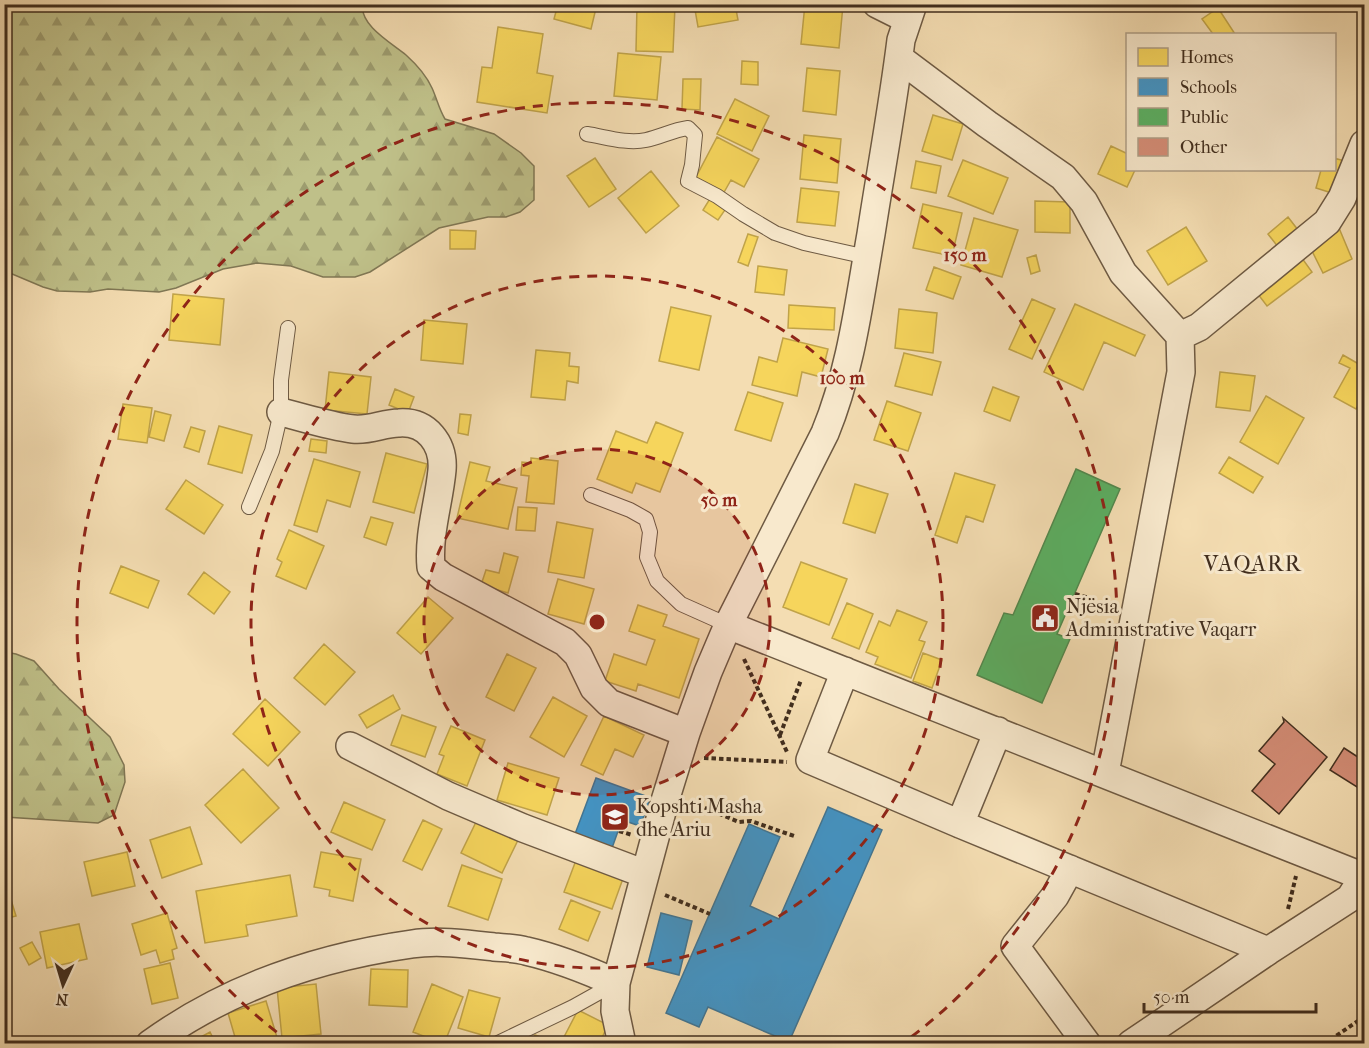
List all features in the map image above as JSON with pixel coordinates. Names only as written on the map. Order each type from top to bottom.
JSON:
[{"type":"street","points":[[622,1044],[615,1011],[616,983],[652,883],[682,745],[708,672],[728,625],[825,433],[846,375],[901,40],[910,12],[877,4]]},
{"type":"street","points":[[899,57],[987,124],[1063,177],[1084,202],[1123,273],[1180,336],[1181,372],[1105,773]]},
{"type":"street","points":[[1180,336],[1199,327],[1327,222],[1342,198],[1365,144]]},
{"type":"street","points":[[281,412],[351,429],[368,430],[401,422],[419,427],[433,436],[441,449],[442,470],[431,530],[431,567],[443,577],[564,642],[578,655],[594,688],[609,703],[682,745]]},
{"type":"street","points":[[728,625],[1364,876],[1350,898],[1131,1044]]},
{"type":"street","points":[[845,671],[810,760],[1070,869],[1273,948]]},
{"type":"street","points":[[960,824],[998,731]]},
{"type":"street","points":[[350,746],[448,796],[652,883]]},
{"type":"street","points":[[1070,869],[1055,896],[1015,946],[1087,1044]]},
{"type":"street","points":[[150,1044],[229,997],[271,978],[326,961],[414,943],[470,944],[525,950],[578,967],[616,983]]},
{"type":"lane","points":[[587,134],[643,141],[688,128],[695,135],[688,181],[717,196],[775,233],[804,243],[867,257]]},
{"type":"lane","points":[[249,507],[272,451],[281,412],[281,380],[288,328]]},
{"type":"lane","points":[[591,495],[630,510],[646,519],[650,532],[647,557],[657,580],[681,604],[728,625]]},
{"type":"lane","points":[[496,1044],[573,1007],[616,983]]},
{"type":"path","points":[[1075,594],[1089,598]]},
{"type":"path","points":[[682,745],[792,763],[728,625]]},
{"type":"path","points":[[780,736],[810,657]]},
{"type":"path","points":[[684,799],[739,822],[751,821],[794,836]]},
{"type":"path","points":[[1273,948],[1302,852]]},
{"type":"path","points":[[652,883],[710,914]]},
{"type":"path","points":[[1324,1044],[1365,1017]]},
{"type":"green space","points":[[5,4],[363,5],[363,12],[371,27],[406,55],[424,75],[445,119],[494,134],[521,153],[534,166],[534,200],[520,212],[506,217],[488,217],[439,228],[370,272],[355,277],[323,277],[291,266],[257,263],[223,269],[176,288],[159,292],[108,289],[90,292],[57,291],[43,287],[5,271]]},
{"type":"green space","points":[[5,652],[34,661],[59,689],[110,737],[124,765],[125,782],[114,815],[98,823],[5,817]]},
{"type":"building: Homes","points":[[558,4],[597,4],[591,29],[554,19]]},
{"type":"building: Homes","points":[[694,4],[735,4],[738,20],[698,27]]},
{"type":"building: Homes","points":[[805,4],[843,5],[839,48],[801,44]]},
{"type":"building: Homes","points":[[637,5],[675,6],[673,52],[636,51]]},
{"type":"building: Homes","points":[[1218,8],[1234,33],[1212,33],[1202,19]]},
{"type":"building: Homes","points":[[498,27],[543,34],[537,73],[553,76],[547,113],[477,102],[482,67],[492,68]]},
{"type":"building: Homes","points":[[618,53],[661,57],[657,100],[614,96]]},
{"type":"building: Homes","points":[[742,61],[758,62],[758,85],[741,84]]},
{"type":"building: Homes","points":[[807,68],[840,71],[836,115],[803,111]]},
{"type":"building: Homes","points":[[683,79],[701,79],[700,110],[682,109]]},
{"type":"building: Homes","points":[[735,99],[769,116],[752,151],[717,134]]},
{"type":"building: Homes","points":[[933,115],[963,124],[952,160],[922,151]]},
{"type":"building: Homes","points":[[804,135],[841,139],[837,183],[800,179]]},
{"type":"building: Homes","points":[[717,137],[759,159],[744,187],[731,180],[723,194],[695,179]]},
{"type":"building: Homes","points":[[1111,146],[1126,153],[1126,171],[1135,171],[1127,187],[1098,174]]},
{"type":"building: Homes","points":[[595,158],[616,189],[589,207],[567,176]]},
{"type":"building: Homes","points":[[1336,159],[1348,162],[1338,195],[1316,188],[1321,171],[1336,171]]},
{"type":"building: Homes","points":[[963,160],[1008,178],[993,214],[948,196]]},
{"type":"building: Homes","points":[[916,161],[941,166],[936,193],[911,188]]},
{"type":"building: Homes","points":[[651,171],[679,206],[646,233],[618,198]]},
{"type":"building: Homes","points":[[801,188],[839,192],[835,226],[797,222]]},
{"type":"building: Homes","points":[[711,197],[727,207],[718,220],[703,210]]},
{"type":"building: Homes","points":[[1035,201],[1070,202],[1070,233],[1035,232]]},
{"type":"building: Homes","points":[[923,204],[962,213],[952,256],[913,248]]},
{"type":"building: Homes","points":[[1288,217],[1298,230],[1278,247],[1268,234]]},
{"type":"building: Homes","points":[[974,218],[1018,230],[1002,277],[961,265]]},
{"type":"building: Homes","points":[[1186,227],[1207,261],[1168,285],[1147,251]]},
{"type":"building: Homes","points":[[1339,228],[1352,259],[1323,273],[1308,243]]},
{"type":"building: Homes","points":[[450,230],[476,231],[475,249],[450,249]]},
{"type":"building: Homes","points":[[748,234],[758,237],[748,266],[738,262]]},
{"type":"building: Homes","points":[[1299,254],[1312,272],[1267,306],[1254,289]]},
{"type":"building: Homes","points":[[1036,255],[1040,271],[1031,274],[1027,258]]},
{"type":"building: Homes","points":[[758,266],[787,270],[784,295],[755,292]]},
{"type":"building: Homes","points":[[934,267],[961,277],[953,299],[926,290]]},
{"type":"building: Homes","points":[[173,294],[224,299],[220,345],[169,340]]},
{"type":"building: Homes","points":[[1032,299],[1055,309],[1032,359],[1009,349]]},
{"type":"building: Homes","points":[[1075,304],[1145,335],[1135,356],[1104,342],[1083,390],[1044,372]]},
{"type":"building: Homes","points":[[789,305],[835,308],[834,330],[788,328]]},
{"type":"building: Homes","points":[[671,307],[711,316],[699,370],[659,361]]},
{"type":"building: Homes","points":[[899,309],[937,313],[933,353],[895,348]]},
{"type":"building: Homes","points":[[424,320],[467,324],[463,364],[421,360]]},
{"type":"building: Homes","points":[[783,338],[828,349],[821,377],[802,372],[797,396],[752,385],[759,357],[777,362]]},
{"type":"building: Homes","points":[[536,350],[570,353],[569,366],[579,367],[578,383],[567,381],[565,400],[531,397]]},
{"type":"building: Homes","points":[[904,353],[941,362],[932,395],[895,386]]},
{"type":"building: Homes","points":[[1343,355],[1364,367],[1364,394],[1356,409],[1334,397],[1350,368],[1339,363]]},
{"type":"building: Homes","points":[[329,372],[371,377],[367,414],[325,410]]},
{"type":"building: Homes","points":[[1220,372],[1255,376],[1250,411],[1216,407]]},
{"type":"building: Homes","points":[[993,387],[1019,397],[1010,421],[984,411]]},
{"type":"building: Homes","points":[[395,389],[414,397],[408,413],[389,405]]},
{"type":"building: Homes","points":[[748,392],[783,403],[771,441],[735,430]]},
{"type":"building: Homes","points":[[1266,396],[1304,418],[1278,464],[1240,442]]},
{"type":"building: Homes","points":[[887,401],[921,413],[908,451],[874,440]]},
{"type":"building: Homes","points":[[123,404],[152,408],[147,443],[118,439]]},
{"type":"building: Homes","points":[[155,411],[171,415],[164,441],[149,437]]},
{"type":"building: Homes","points":[[460,414],[471,415],[468,435],[458,433]]},
{"type":"building: Homes","points":[[656,422],[683,433],[660,492],[636,483],[632,493],[597,479],[616,431],[647,443]]},
{"type":"building: Homes","points":[[219,426],[252,435],[242,473],[208,464]]},
{"type":"building: Homes","points":[[191,427],[205,431],[199,452],[184,447]]},
{"type":"building: Homes","points":[[311,439],[327,441],[326,453],[309,451]]},
{"type":"building: Homes","points":[[386,453],[427,464],[414,513],[373,502]]},
{"type":"building: Homes","points":[[1229,457],[1263,477],[1253,493],[1219,473]]},
{"type":"building: Homes","points":[[531,458],[558,461],[554,504],[526,502],[529,476],[521,475],[522,462],[531,463]]},
{"type":"building: Homes","points":[[314,459],[360,472],[350,507],[327,500],[317,532],[294,525]]},
{"type":"building: Homes","points":[[470,462],[490,467],[486,481],[517,488],[508,529],[457,518]]},
{"type":"building: Homes","points":[[955,473],[995,485],[983,522],[966,516],[957,543],[935,535]]},
{"type":"building: Homes","points":[[186,480],[223,505],[204,534],[166,509]]},
{"type":"building: Homes","points":[[855,484],[888,494],[875,533],[843,523]]},
{"type":"building: Homes","points":[[518,507],[537,508],[535,531],[516,530]]},
{"type":"building: Homes","points":[[371,517],[393,523],[386,545],[364,537]]},
{"type":"building: Homes","points":[[557,522],[593,529],[584,578],[548,572]]},
{"type":"building: Homes","points":[[289,530],[324,546],[306,589],[276,576],[282,562],[277,559]]},
{"type":"building: Homes","points":[[504,553],[518,557],[508,593],[481,585],[486,570],[499,573]]},
{"type":"building: Homes","points":[[801,562],[847,579],[829,625],[783,607]]},
{"type":"building: Homes","points":[[121,566],[159,581],[148,608],[110,593]]},
{"type":"building: Homes","points":[[204,572],[230,592],[214,614],[188,594]]},
{"type":"building: Homes","points":[[558,579],[594,589],[584,624],[548,614]]},
{"type":"building: Homes","points":[[428,597],[453,618],[421,654],[397,633]]},
{"type":"building: Homes","points":[[847,603],[873,614],[859,649],[832,638]]},
{"type":"building: Homes","points":[[638,605],[667,615],[663,626],[699,639],[679,698],[638,684],[636,691],[605,681],[614,654],[646,665],[655,640],[629,631]]},
{"type":"building: Homes","points":[[897,610],[927,622],[919,640],[925,642],[911,678],[875,664],[878,657],[866,652],[879,621],[890,626]]},
{"type":"building: Homes","points":[[324,644],[355,672],[325,705],[294,678]]},
{"type":"building: Homes","points":[[923,653],[942,660],[932,688],[913,681]]},
{"type":"building: Homes","points":[[507,654],[536,668],[514,711],[486,697]]},
{"type":"building: Homes","points":[[393,695],[400,709],[367,728],[359,715]]},
{"type":"building: Homes","points":[[553,697],[587,716],[564,757],[530,737]]},
{"type":"building: Homes","points":[[265,699],[300,732],[268,766],[233,734]]},
{"type":"building: Homes","points":[[402,715],[436,727],[425,757],[391,745]]},
{"type":"building: Homes","points":[[604,716],[644,735],[633,757],[615,749],[603,775],[581,765]]},
{"type":"building: Homes","points":[[451,726],[485,740],[467,786],[437,774],[444,756],[439,754]]},
{"type":"building: Homes","points":[[508,763],[559,778],[547,815],[497,800]]},
{"type":"building: Homes","points":[[243,769],[279,808],[241,843],[205,805]]},
{"type":"building: Homes","points":[[344,802],[385,820],[372,850],[331,832]]},
{"type":"building: Homes","points":[[478,818],[519,838],[502,873],[461,853]]},
{"type":"building: Homes","points":[[423,820],[442,829],[422,870],[403,861]]},
{"type":"building: Homes","points":[[190,827],[202,864],[162,878],[150,840]]},
{"type":"building: Homes","points":[[127,852],[135,886],[92,896],[84,862]]},
{"type":"building: Homes","points":[[321,852],[361,859],[353,901],[329,896],[330,890],[314,887]]},
{"type":"building: Homes","points":[[578,855],[625,873],[612,909],[564,892]]},
{"type":"building: Homes","points":[[462,865],[502,879],[488,920],[448,906]]},
{"type":"building: Homes","points":[[290,875],[297,916],[246,925],[248,936],[205,943],[196,891]]},
{"type":"building: Homes","points":[[4,877],[16,916],[4,919]]},
{"type":"building: Homes","points":[[571,900],[600,912],[588,941],[559,929]]},
{"type":"building: Homes","points":[[167,913],[177,948],[172,950],[174,959],[160,963],[156,950],[141,955],[132,924]]},
{"type":"building: Homes","points":[[79,924],[87,959],[47,968],[40,932]]},
{"type":"building: Homes","points":[[32,942],[41,958],[29,965],[20,948]]},
{"type":"building: Homes","points":[[170,963],[178,998],[152,1004],[144,969]]},
{"type":"building: Homes","points":[[371,969],[408,970],[407,1007],[369,1005]]},
{"type":"building: Homes","points":[[316,984],[321,1034],[282,1038],[277,988]]},
{"type":"building: Homes","points":[[432,984],[463,997],[444,1044],[413,1032]]},
{"type":"building: Homes","points":[[469,990],[500,998],[489,1037],[458,1028]]},
{"type":"building: Homes","points":[[266,1001],[279,1044],[237,1044],[228,1013]]},
{"type":"building: Homes","points":[[578,1010],[608,1025],[599,1044],[576,1044],[564,1037]]},
{"type":"building: Homes","points":[[210,1032],[216,1044],[188,1044]]},
{"type":"building: Homes","points":[[535,1035],[561,1044],[532,1044]]},
{"type":"building: Schools","name":"Kopshti Masha dhe Ariu","points":[[596,778],[651,798],[640,826],[622,820],[612,848],[575,834]]},
{"type":"building: Schools","points":[[828,807],[882,830],[789,1042],[708,1007],[699,1027],[666,1013],[749,824],[780,837],[750,906],[779,919]]},
{"type":"building: Schools","points":[[661,913],[692,921],[679,975],[647,967]]},
{"type":"building: Public","points":[[1076,469],[1120,489],[1057,634],[1070,639],[1042,703],[977,675],[1004,613],[1013,615]]},
{"type":"building: Other","points":[[1283,718],[1327,757],[1279,814],[1252,791],[1275,764],[1259,751],[1284,722]]},
{"type":"building: Other","points":[[1344,748],[1364,761],[1364,775],[1357,787],[1330,770]]},
{"type":"place","name":"Njësia Administrative Vaqarr","points":[[1045,618]]},
{"type":"place","name":"Kopshti Masha dhe Ariu","points":[[615,817]]},
{"type":"district","name":"VAQARR","points":[[1253,563]]}]
